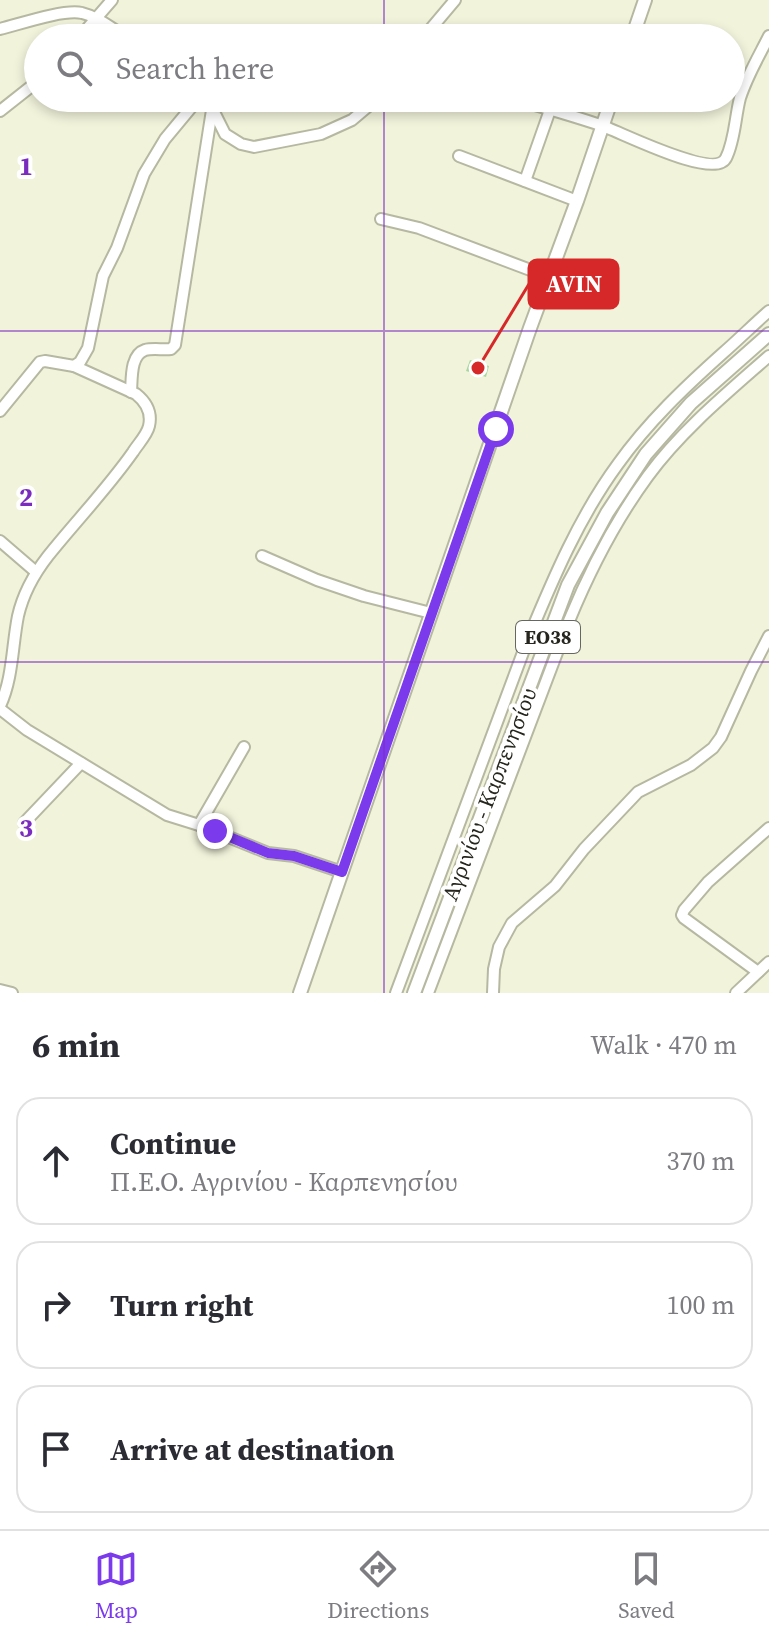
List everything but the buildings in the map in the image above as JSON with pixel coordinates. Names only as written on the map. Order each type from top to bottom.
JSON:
[{"type":"main road","points":[[637,24],[645,0]]},
{"type":"main road","points":[[300,993],[607,112]]},
{"type":"main road","name":"Αγρινίου - Καρπενησίου","points":[[414,993],[568,585],[607,513],[646,454],[691,403],[769,334]]},
{"type":"street","points":[[92,24],[112,0]]},
{"type":"street","points":[[435,24],[455,0]]},
{"type":"street","points":[[0,29],[71,12],[85,14],[105,24]]},
{"type":"street","points":[[745,88],[769,36]]},
{"type":"street","points":[[0,111],[24,92]]},
{"type":"street","points":[[74,366],[88,348],[103,276],[117,248],[144,174],[165,139],[187,112]]},
{"type":"street","points":[[131,392],[133,364],[141,353],[145,350],[171,349],[175,345],[212,112]]},
{"type":"street","points":[[213,112],[228,136],[246,145],[261,147],[321,134],[362,112]]},
{"type":"street","points":[[525,181],[549,112]]},
{"type":"street","points":[[556,112],[602,126],[657,149],[700,163],[715,164],[724,162],[738,112]]},
{"type":"street","points":[[459,156],[577,201]]},
{"type":"street","points":[[381,219],[419,228],[549,277]]},
{"type":"street","points":[[396,993],[528,639],[590,507],[617,464],[648,426],[769,311]]},
{"type":"street","points":[[428,993],[569,621],[601,550],[641,486],[669,450],[769,356]]},
{"type":"street","points":[[0,411],[40,362],[56,362],[74,366],[143,399],[150,422],[148,430],[123,466],[36,572],[18,615],[7,685],[0,708],[27,730],[167,815],[268,853],[294,856],[342,872]]},
{"type":"street","points":[[0,541],[36,572]]},
{"type":"street","points":[[262,556],[364,596],[431,613]]},
{"type":"street","points":[[493,993],[499,947],[512,923],[555,886],[584,849],[638,792],[691,765],[713,748],[769,636]]},
{"type":"street","points":[[199,825],[244,747]]},
{"type":"street","points":[[24,823],[81,763]]},
{"type":"street","points":[[758,972],[682,915],[708,882],[769,828]]},
{"type":"street","points":[[736,993],[769,962]]},
{"type":"street","points":[[0,990],[12,993]]},
{"type":"place","name":"AVIN","points":[[478,368]]},
{"type":"route","points":[[215,831],[268,853],[294,856],[342,872],[496,429]]}]
